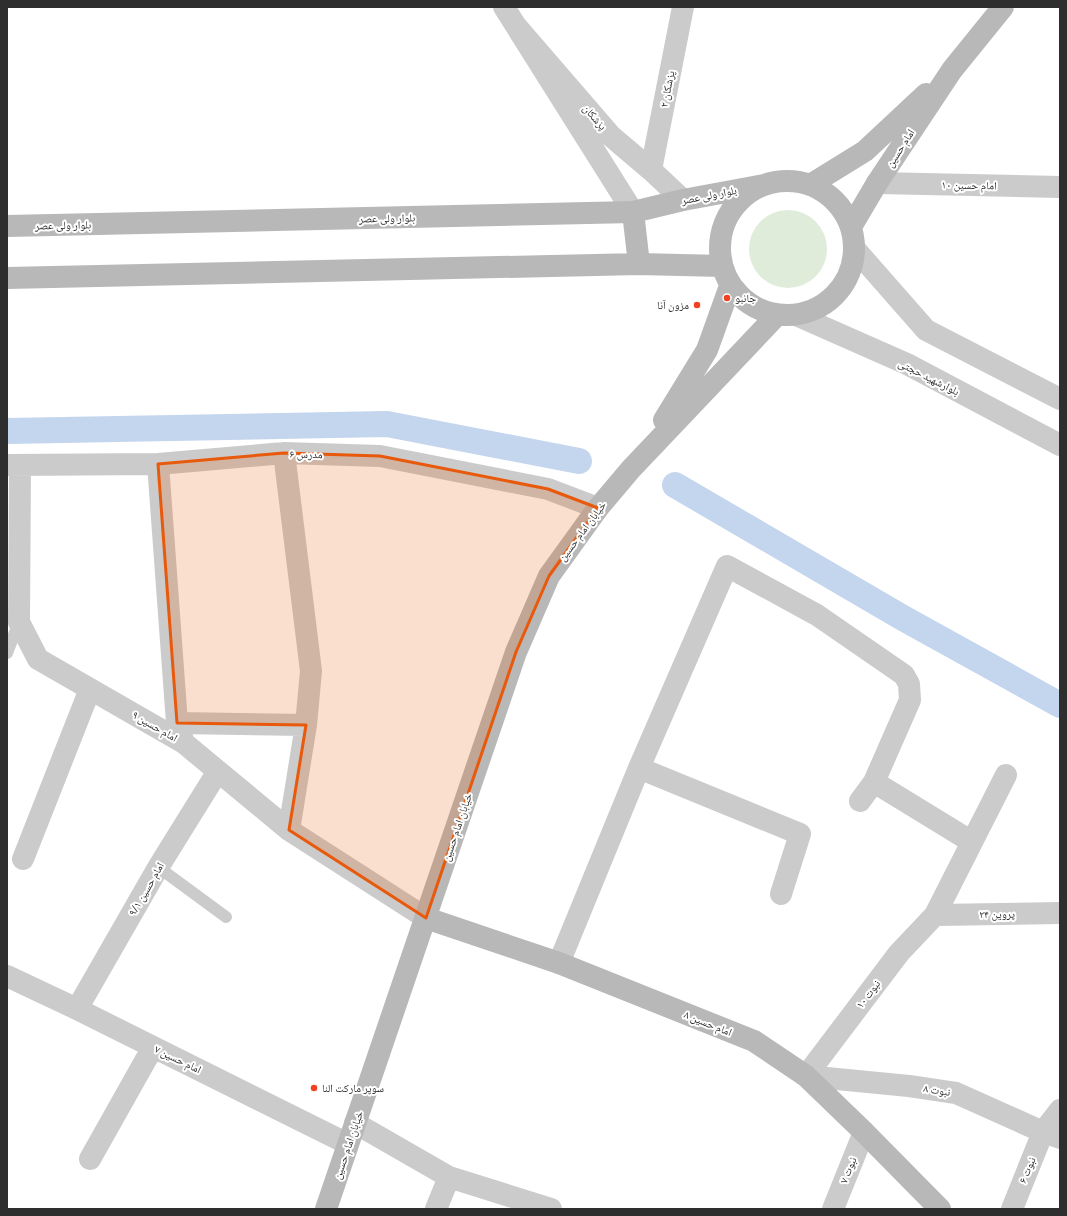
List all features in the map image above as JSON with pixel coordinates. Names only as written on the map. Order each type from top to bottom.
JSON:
[{"type":"street","name":"پزشکان","points":[[504,7],[633,212]]},
{"type":"street","name":"پزشکان ۲","points":[[651,170],[683,7]]},
{"type":"street","name":"امام حسین","points":[[851,227],[877,183],[952,70],[1003,7]]},
{"type":"street","name":"پزشکان","points":[[516,26],[611,136],[683,200]]},
{"type":"street","name":"امام حسین","points":[[810,185],[865,151],[952,70]]},
{"type":"street","points":[[787,181],[810,185],[830,196],[842,210],[851,227],[854,248],[850,270],[840,289],[820,306],[786,315],[763,312],[751,306],[739,297],[726,276],[720,240],[728,216],[744,196],[764,184],[787,181]]},
{"type":"street","name":"۱۰ امام حسین","points":[[877,183],[1060,187]]},
{"type":"street","name":"بلوار ولی عصر","points":[[7,226],[633,212],[683,200],[764,184]]},
{"type":"street","points":[[633,212],[639,264]]},
{"type":"street","points":[[854,248],[926,330],[1060,399]]},
{"type":"street","points":[[7,278],[639,264],[726,276]]},
{"type":"street","name":"خیابان امام حسین","points":[[631,469],[679,397],[707,350],[726,276]]},
{"type":"street","name":"خیابان امام حسین","points":[[326,1209],[516,652],[549,576],[598,508],[631,469],[786,315]]},
{"type":"street","name":"بلوارشهید حجتی","points":[[786,315],[907,364],[1060,445]]},
{"type":"street","points":[[284,454],[311,671],[306,725],[289,830]]},
{"type":"street","name":"مدرس ۶","points":[[14,465],[158,464],[284,454],[380,456],[548,488],[598,508]]},
{"type":"street","points":[[158,464],[181,733],[306,725]]},
{"type":"street","name":"امام حسین ۹","points":[[14,465],[13,592],[19,622],[38,659],[90,689],[181,733],[218,771],[289,830],[426,918]]},
{"type":"street","points":[[559,964],[639,768],[728,566],[817,614],[904,675],[909,684],[910,700],[874,782],[860,801]]},
{"type":"street","points":[[23,859],[90,689]]},
{"type":"street","points":[[639,768],[800,834],[781,894]]},
{"type":"street","name":"امام حسین ۹/۱","points":[[76,1009],[158,867],[218,771]]},
{"type":"street","name":"نبوت ۱۰","points":[[806,1076],[899,953],[935,915],[1006,775]]},
{"type":"street","points":[[874,782],[972,842]]},
{"type":"street","name":"پروین ۲۴","points":[[935,915],[1060,913]]},
{"type":"street","name":"امام حسین ۸","points":[[426,918],[559,964],[754,1041],[806,1076],[940,1209]]},
{"type":"street","name":"امام حسین ۷","points":[[7,976],[348,1144]]},
{"type":"street","points":[[90,1159],[153,1047]]},
{"type":"street","name":"نبوت ۸","points":[[806,1076],[909,1086],[956,1093],[1051,1135]]},
{"type":"street","name":"نبوت ۶","points":[[1012,1209],[1051,1135],[1060,1110]]},
{"type":"street","points":[[355,1123],[449,1177],[551,1209]]},
{"type":"street","name":"نبوت ۷","points":[[833,1209],[864,1132]]},
{"type":"street","points":[[436,1209],[449,1177]]},
{"type":"lane","points":[[7,653],[19,622]]},
{"type":"lane","points":[[158,867],[226,917]]},
{"type":"highlighted area","points":[[284,453],[380,456],[548,489],[598,508],[549,576],[516,652],[426,918],[289,830],[306,725],[177,723],[158,464]]},
{"type":"green space","points":[[788,210],[803,213],[816,221],[824,234],[827,249],[824,264],[816,277],[803,285],[788,288],[773,285],[760,277],[752,264],[749,249],[752,234],[760,221],[773,213]]},
{"type":"waterway","points":[[7,431],[387,424],[579,461]]},
{"type":"waterway","points":[[675,485],[903,618],[1060,705]]},
{"type":"place","name":"جانبو","points":[[727,298]]},
{"type":"place","name":"مزون آنا","points":[[697,305]]},
{"type":"place","name":"سوپر مارکت النا","points":[[314,1088]]}]
